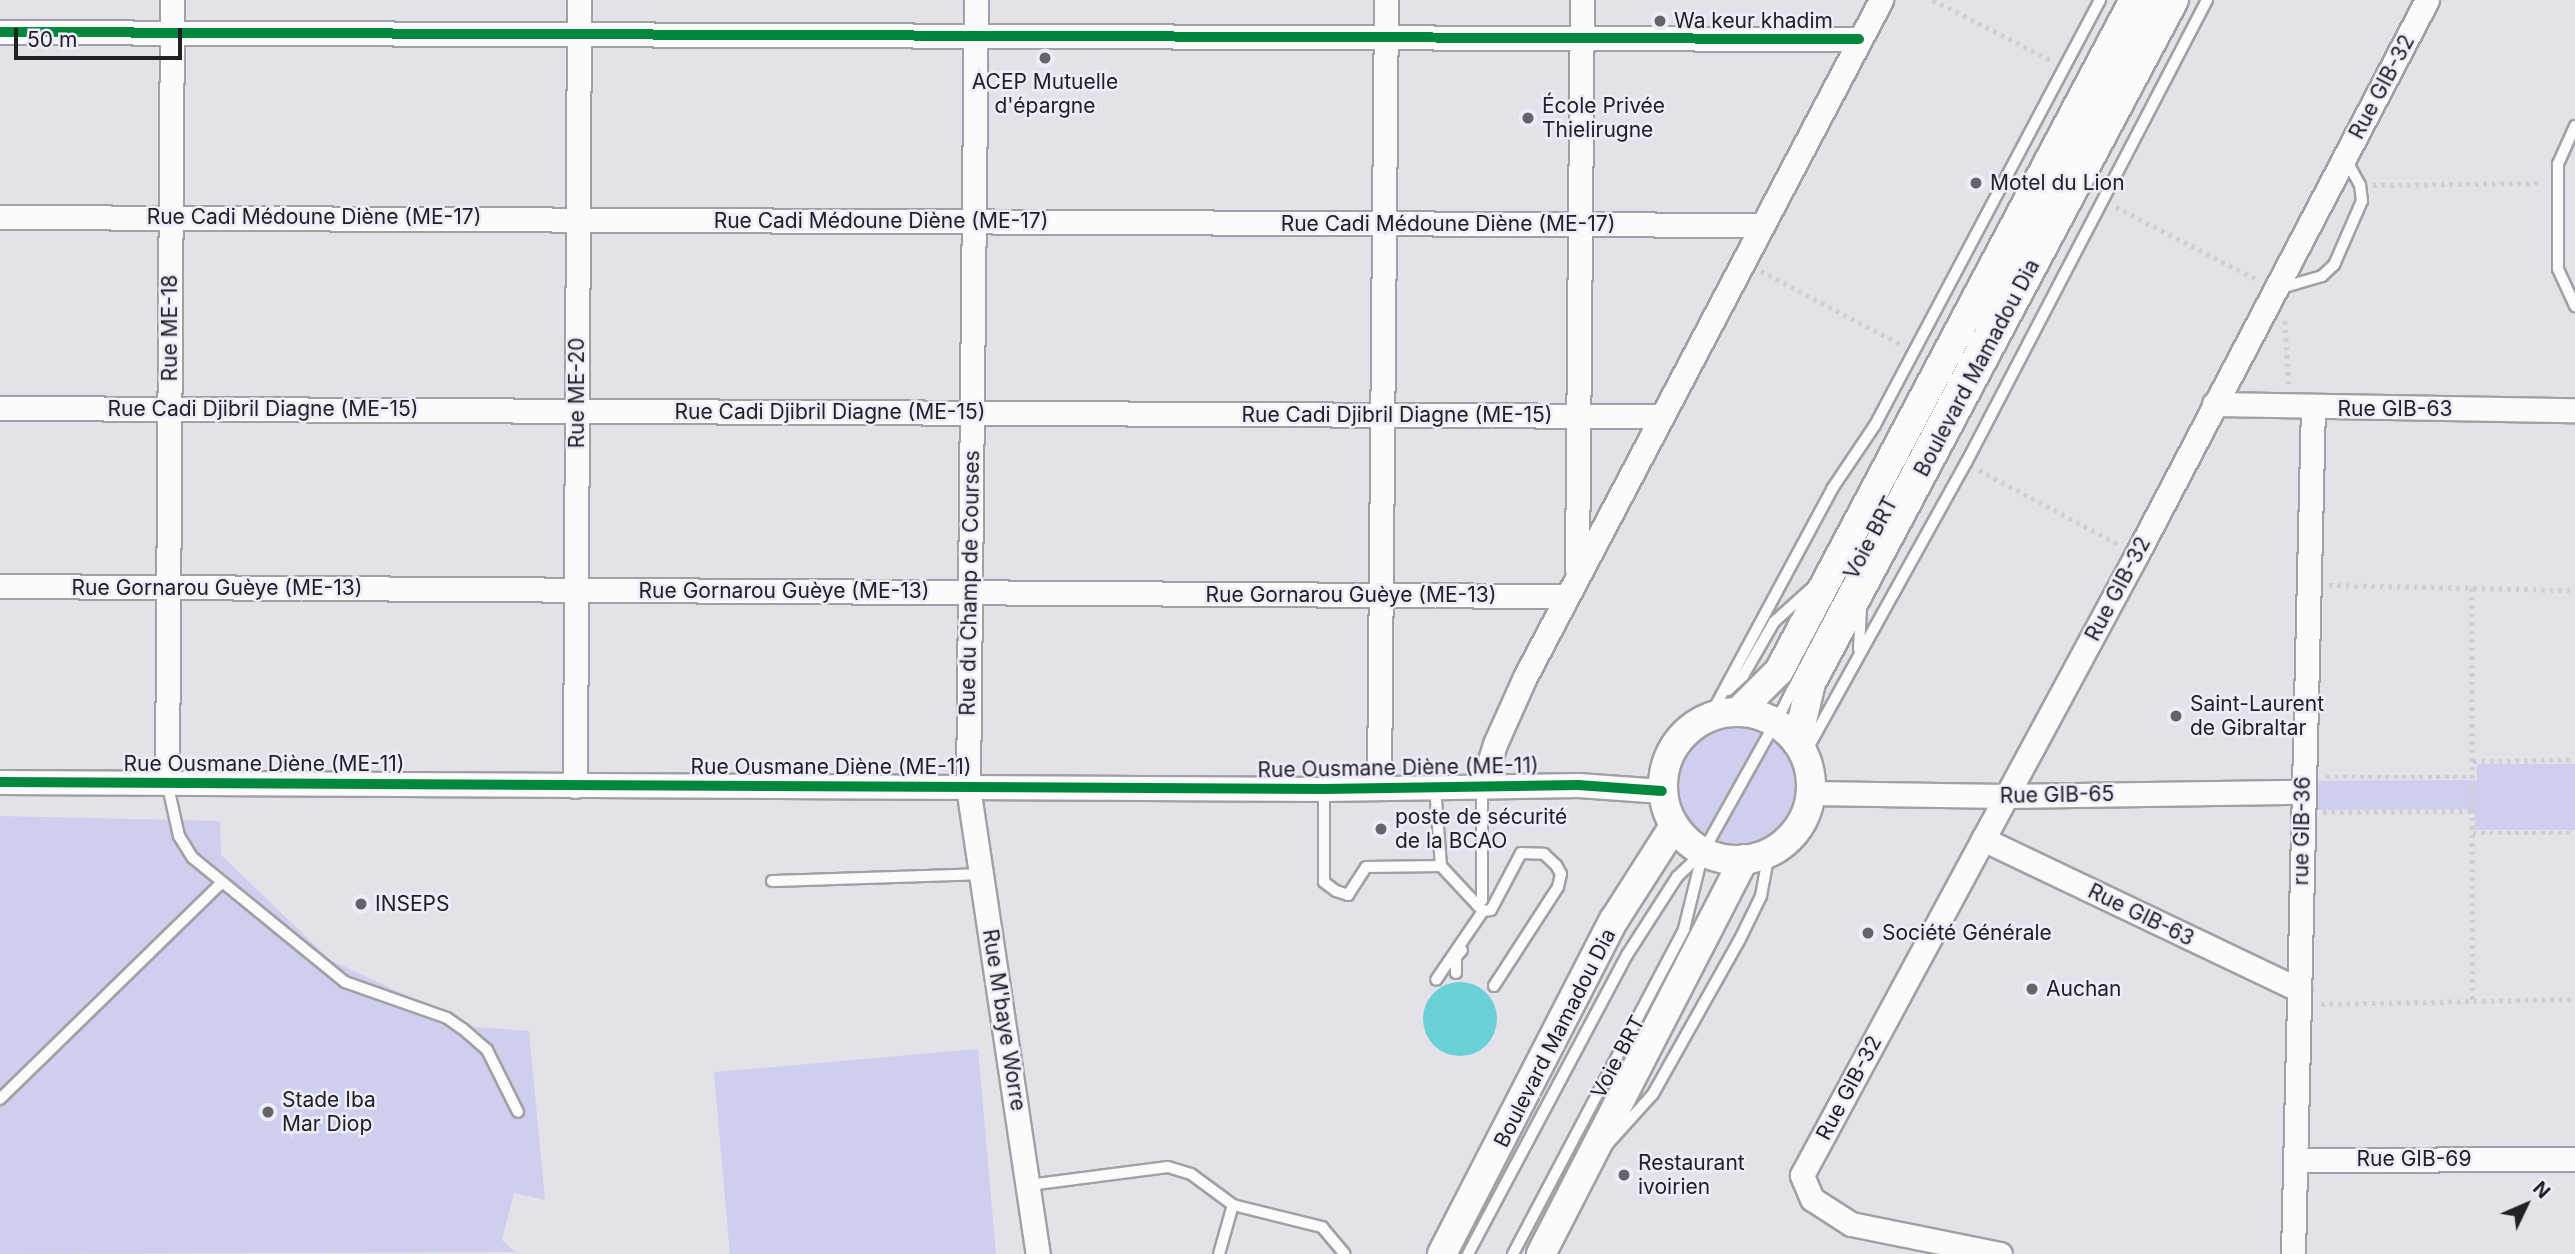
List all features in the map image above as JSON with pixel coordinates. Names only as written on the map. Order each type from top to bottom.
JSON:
[{"type":"street","name":"Rue ME-18","points":[[167,782],[172,0]]},
{"type":"street","name":"Rue ME-20","points":[[575,786],[579,0]]},
{"type":"street","name":"Rue du Champ de Courses","points":[[968,787],[976,0]]},
{"type":"street","points":[[1379,786],[1386,0]]},
{"type":"street","points":[[1572,586],[1579,416],[1582,0]]},
{"type":"street","points":[[1482,786],[1500,732],[1572,586],[1881,0]]},
{"type":"street","name":"Boulevard Mamadou Dia","points":[[1662,791],[1667,760],[1684,733],[1729,709],[1779,671],[2134,0]]},
{"type":"street","name":"Boulevard Mamadou Dia","points":[[1800,749],[1811,683],[2174,0]]},
{"type":"street","name":"Rue GIB-32","points":[[2000,1254],[1851,1224],[1812,1199],[1802,1175],[2137,554],[2427,0]]},
{"type":"street","points":[[0,32],[172,34],[579,31],[975,36],[1859,39]]},
{"type":"street","name":"Rue Cadi Médoune Diène (ME-17)","points":[[0,217],[171,215],[1761,225]]},
{"type":"street","name":"Rue GIB-63","points":[[2214,404],[2302,408],[2575,410]]},
{"type":"street","name":"Rue Cadi Djibril Diagne (ME-15)","points":[[0,408],[1660,416]]},
{"type":"street","name":"rue GIB-36","points":[[2293,1254],[2308,585],[2302,408]]},
{"type":"street","name":"Rue Gornarou Guèye (ME-13)","points":[[0,586],[1381,595],[1572,586]]},
{"type":"street","points":[[1541,1254],[1756,856],[1798,828],[1811,793],[1800,749],[1775,723],[1729,709]]},
{"type":"street","name":"Rue Ousmane Diène (ME-11)","points":[[0,782],[1324,789],[1482,786],[1662,791]]},
{"type":"street","name":"Rue M'baye Worre","points":[[968,787],[1038,1254]]},
{"type":"street","points":[[1662,791],[1674,826],[1703,852],[1756,856]]},
{"type":"street","name":"Rue GIB-65","points":[[1811,793],[2005,796],[2303,794]]},
{"type":"street","name":"Boulevard Mamadou Dia","points":[[1442,1254],[1614,920],[1674,826]]},
{"type":"street","name":"Rue GIB-63","points":[[1983,839],[2299,998]]},
{"type":"street","name":"Rue GIB-69","points":[[2295,1160],[2575,1158]]},
{"type":"lane","points":[[1729,709],[1912,350],[2099,0]]},
{"type":"lane","name":"Voie BRT","points":[[1513,1254],[1684,929],[1703,852],[1775,723],[2154,0]]},
{"type":"lane","points":[[1800,749],[1857,659],[1966,463],[2207,0]]},
{"type":"lane","points":[[2575,126],[2558,164],[2558,269],[2575,306]]},
{"type":"lane","points":[[2276,289],[2322,276],[2334,265],[2359,208],[2360,185],[2345,158]]},
{"type":"lane","points":[[1857,659],[1862,585]]},
{"type":"lane","points":[[167,782],[179,836],[193,858],[345,982],[436,1014],[463,1029],[487,1050],[518,1112]]},
{"type":"lane","points":[[1435,786],[1441,863]]},
{"type":"lane","points":[[1456,973],[1456,957],[1483,906],[1482,786]]},
{"type":"lane","points":[[1324,789],[1324,861],[1330,878],[1346,887],[1364,860],[1448,861],[1483,906]]},
{"type":"lane","name":"Voie BRT","points":[[1468,1254],[1639,934],[1677,877],[1703,852]]},
{"type":"lane","points":[[1436,980],[1483,906],[1521,853],[1544,854],[1561,874],[1558,887],[1494,986]]},
{"type":"lane","points":[[772,881],[980,874]]},
{"type":"lane","points":[[0,1099],[222,882]]},
{"type":"lane","points":[[1029,1185],[1168,1167],[1191,1174],[1233,1205],[1322,1227],[1345,1254]]},
{"type":"lane","points":[[1219,1254],[1233,1205]]},
{"type":"path","points":[[1933,0],[2064,66]]},
{"type":"path","points":[[2360,185],[2558,183]]},
{"type":"path","points":[[2103,200],[2276,289],[2284,310],[2302,408]]},
{"type":"path","points":[[1741,261],[1912,350]]},
{"type":"path","points":[[1966,463],[2137,554]]},
{"type":"path","points":[[2308,585],[2575,590]]},
{"type":"path","points":[[2472,588],[2473,1001]]},
{"type":"path","points":[[2473,761],[2575,760]]},
{"type":"path","points":[[2303,794],[2473,777]]},
{"type":"path","points":[[2303,794],[2473,811]]},
{"type":"path","points":[[2473,833],[2575,833]]},
{"type":"path","points":[[2299,998],[2473,1001],[2575,999]]},
{"type":"shaded area","points":[[1737,717],[1762,722],[1784,736],[1798,758],[1803,783],[1798,808],[1784,830],[1762,844],[1737,849],[1712,844],[1690,830],[1676,808],[1671,783],[1676,758],[1690,736],[1712,722]]},
{"type":"shaded area","points":[[2477,764],[2575,764],[2575,830],[2475,830],[2474,809],[2307,810],[2306,781],[2477,780]]},
{"type":"shaded area","name":"Stade Iba Mar Diop","points":[[0,816],[220,821],[221,855],[330,960],[474,1027],[529,1031],[545,1200],[514,1193],[502,1240],[515,1252],[0,1254]]},
{"type":"shaded area","points":[[978,1049],[996,1254],[730,1254],[714,1072]]},
{"type":"water","points":[[1460,982],[1481,988],[1491,998],[1497,1019],[1491,1040],[1481,1050],[1460,1056],[1439,1050],[1429,1040],[1423,1019],[1429,998],[1439,988]]},
{"type":"cycle path","points":[[0,32],[1859,39]]},
{"type":"cycle path","points":[[0,782],[1324,789],[1578,785],[1662,791]]},
{"type":"place","name":"Wa keur khadim","points":[[1660,21]]},
{"type":"place","name":"ACEP Mutuelle d'épargne","points":[[1045,58]]},
{"type":"place","name":"École Privée Thielirugne","points":[[1528,118]]},
{"type":"place","name":"Motel du Lion","points":[[1976,183]]},
{"type":"place","name":"Saint-Laurent de Gibraltar","points":[[2176,716]]},
{"type":"place","name":"poste de sécurité de la BCAO","points":[[1381,829]]},
{"type":"place","name":"INSEPS","points":[[361,904]]},
{"type":"place","name":"Société Générale","points":[[1868,933]]},
{"type":"place","name":"Auchan","points":[[2032,989]]},
{"type":"place","name":"Stade Iba Mar Diop","points":[[268,1112]]},
{"type":"place","name":"Restaurant ivoirien","points":[[1624,1175]]}]
